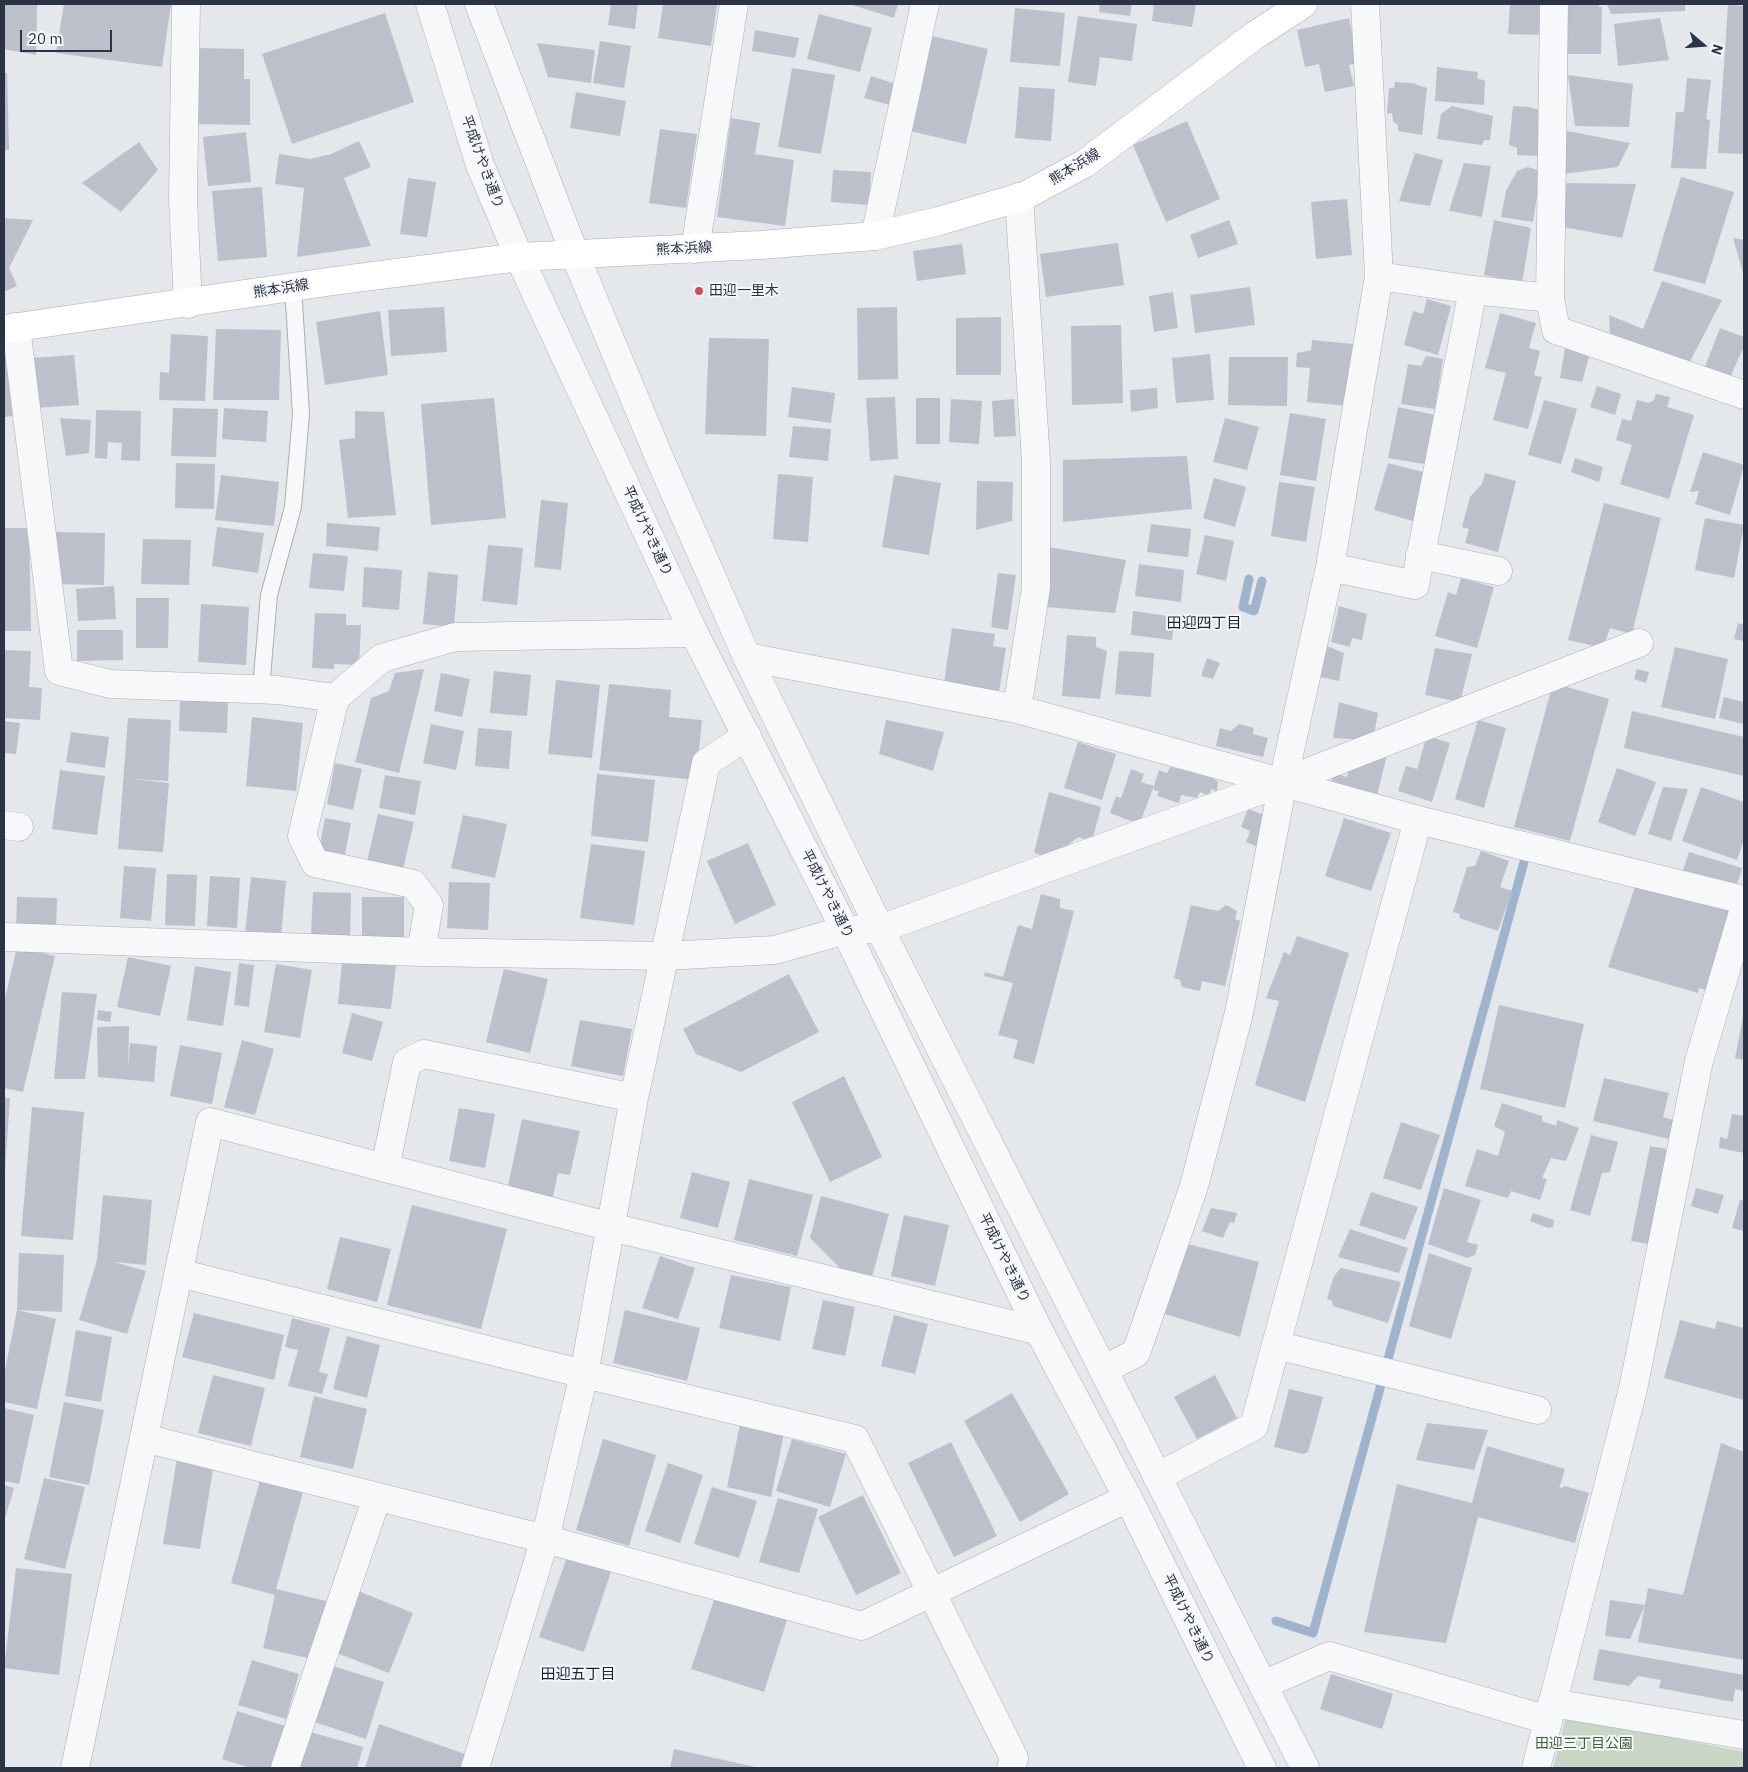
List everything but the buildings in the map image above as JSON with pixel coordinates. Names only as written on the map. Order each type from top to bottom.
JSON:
[{"type":"main road","name":"熊本浜線","points":[[10,328],[188,304],[293,287],[519,257],[695,249],[875,236],[939,221],[1019,197],[1084,164],[1254,36],[1303,4]]},
{"type":"street","points":[[186,4],[183,199],[188,304]]},
{"type":"street","name":"平成けやき通り","points":[[430,4],[480,166],[519,257],[694,632],[845,930],[1040,1332],[1128,1498],[1262,1768]]},
{"type":"street","points":[[479,4],[575,255],[659,457],[747,658],[880,929],[1305,1768]]},
{"type":"street","points":[[695,249],[734,4]]},
{"type":"street","points":[[875,236],[925,4]]},
{"type":"street","points":[[1103,1370],[1136,1353],[1194,1186],[1239,1013],[1283,782],[1330,568],[1379,276],[1366,4]]},
{"type":"street","points":[[1554,4],[1550,298],[1556,330],[1744,395]]},
{"type":"street","points":[[1017,709],[1036,588],[1036,471],[1019,197]]},
{"type":"street","points":[[1379,276],[1473,290],[1550,298]]},
{"type":"street","points":[[1330,568],[1415,584],[1473,290]]},
{"type":"street","points":[[10,328],[59,671],[110,684],[261,689],[335,698]]},
{"type":"street","points":[[1420,555],[1498,571]]},
{"type":"street","points":[[421,952],[429,905],[413,884],[315,863],[302,836],[335,698],[382,658],[455,637],[694,632]]},
{"type":"street","points":[[4,937],[421,952],[665,956],[775,950],[845,930],[880,929],[1283,782],[1639,643]]},
{"type":"street","points":[[747,658],[1017,709],[1418,820],[1744,900]]},
{"type":"street","points":[[474,1768],[544,1539],[584,1374],[634,1098],[706,763],[746,736]]},
{"type":"street","points":[[1157,1477],[1254,1426],[1418,820]]},
{"type":"street","points":[[1536,1768],[1633,1389],[1699,1061],[1744,909]]},
{"type":"street","points":[[385,1168],[407,1062],[424,1054],[634,1098]]},
{"type":"street","points":[[75,1768],[210,1122],[611,1227],[1040,1332]]},
{"type":"street","points":[[178,1273],[584,1374],[854,1438],[1014,1758],[1011,1768]]},
{"type":"street","points":[[1276,1345],[1537,1410]]},
{"type":"street","points":[[144,1438],[544,1539],[862,1626],[1128,1498]]},
{"type":"street","points":[[285,1768],[377,1497]]},
{"type":"street","points":[[1263,1685],[1329,1656],[1550,1711],[1744,1735]]},
{"type":"lane","points":[[261,689],[269,595],[293,507],[301,414],[293,287]]},
{"type":"green space","name":"田迎三丁目公園","points":[[1566,1716],[1744,1752],[1744,1768],[1553,1768]]},
{"type":"waterway","points":[[1249,579],[1243,607],[1254,611],[1262,581]]},
{"type":"waterway","points":[[1276,1621],[1313,1633],[1527,851]]},
{"type":"place","name":"田迎一里木","points":[[699,291]]},
{"type":"district","name":"田迎四丁目","points":[[1204,624]]},
{"type":"district","name":"田迎五丁目","points":[[578,1675]]}]
